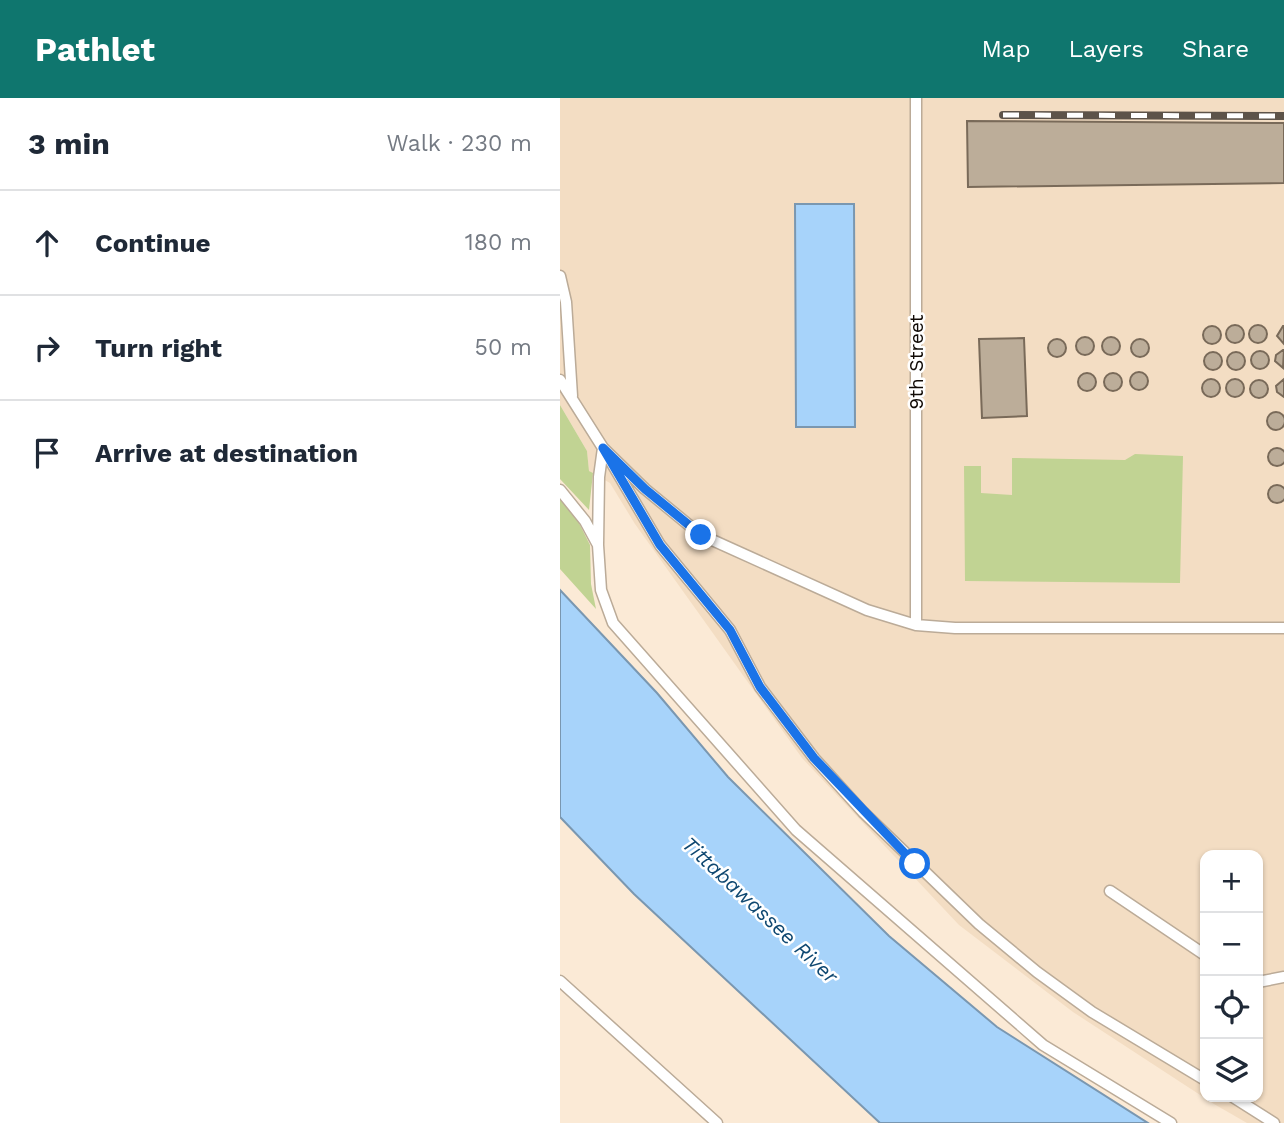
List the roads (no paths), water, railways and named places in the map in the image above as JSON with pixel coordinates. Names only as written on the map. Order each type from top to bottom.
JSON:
[{"type":"lane","name":"9th Street","points":[[916,98],[916,625]]},
{"type":"lane","points":[[560,276],[566,302],[572,397]]},
{"type":"lane","points":[[560,380],[660,545],[730,630],[760,687],[814,758],[863,812],[979,924],[1037,972],[1092,1012],[1200,1077]]},
{"type":"lane","points":[[603,448],[645,489],[701,535],[867,610],[916,625],[955,628],[1284,628]]},
{"type":"lane","points":[[603,448],[598,477],[598,545],[601,590],[614,622],[768,802],[950,967],[1043,1045],[1171,1123]]},
{"type":"lane","points":[[560,490],[584,520],[598,545]]},
{"type":"lane","points":[[1110,891],[1200,952]]},
{"type":"lane","points":[[1263,981],[1284,977]]},
{"type":"lane","points":[[560,981],[717,1123]]},
{"type":"lane","points":[[1241,1102],[1274,1123]]},
{"type":"water","points":[[795,204],[854,204],[855,427],[796,427]]},
{"type":"water","name":"Tittabawassee River","points":[[560,590],[657,693],[728,777],[889,936],[997,1027],[1148,1123],[880,1123],[634,894],[560,817]]},
{"type":"railway","points":[[1003,115],[1284,116]]}]
